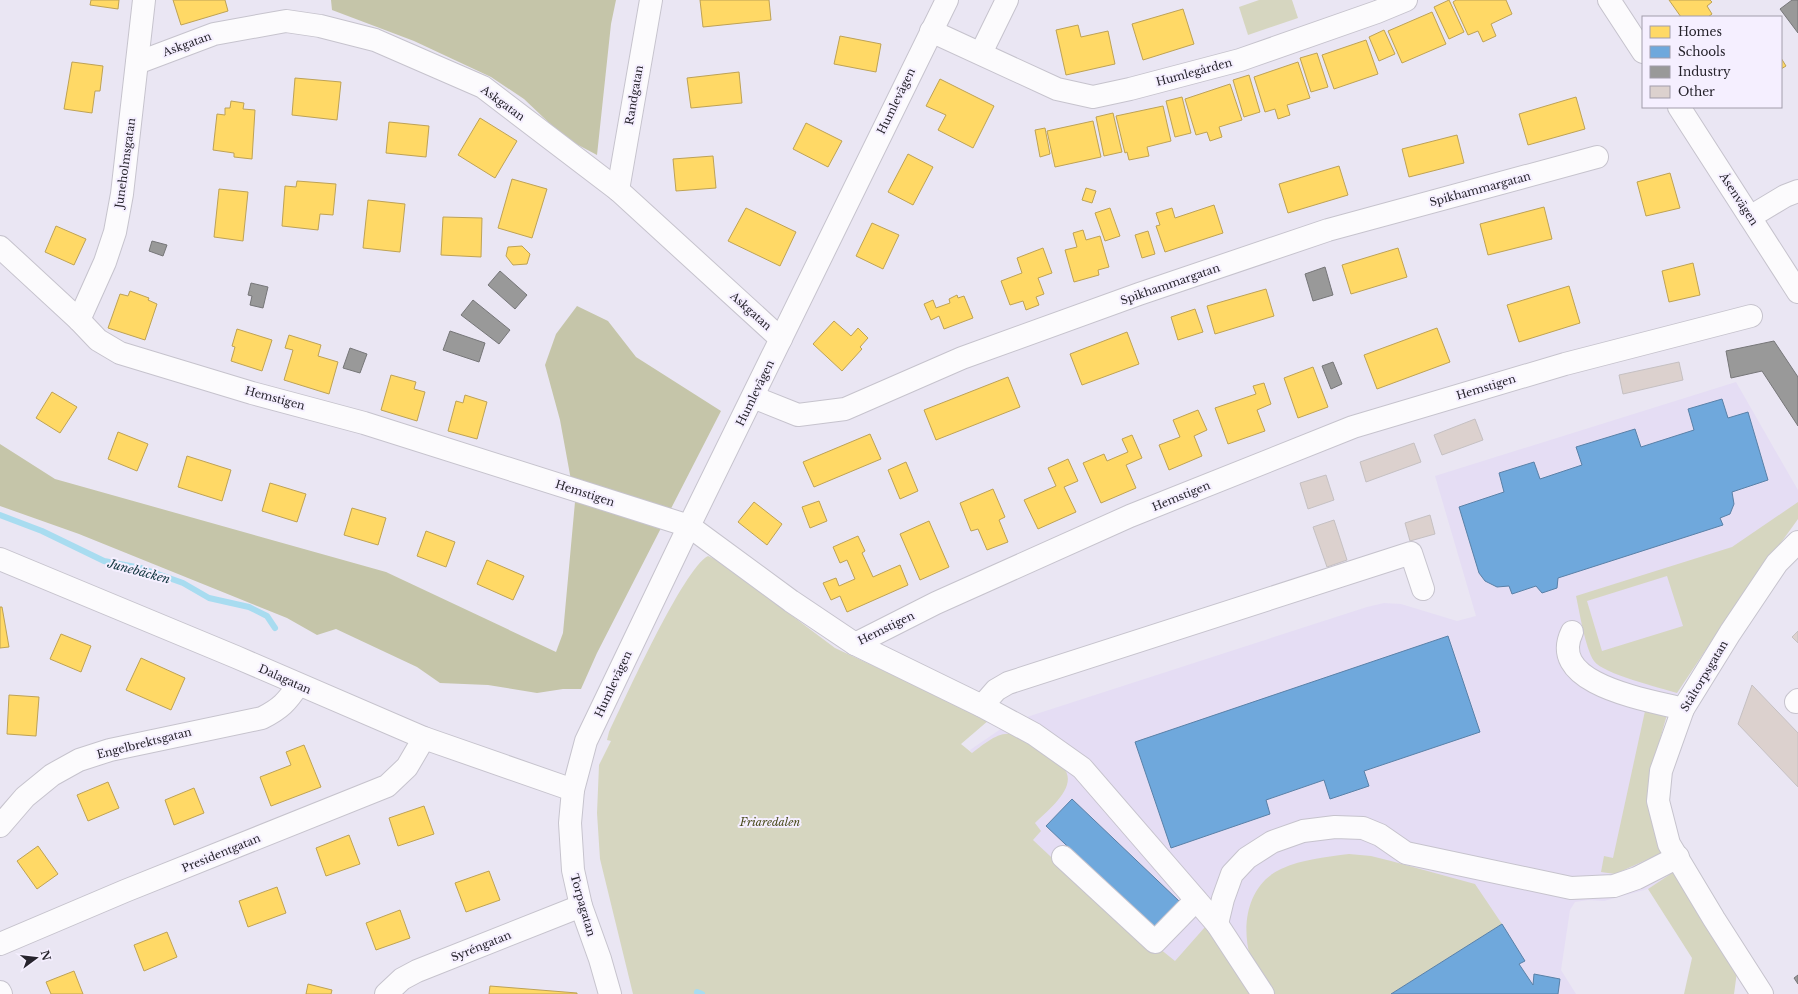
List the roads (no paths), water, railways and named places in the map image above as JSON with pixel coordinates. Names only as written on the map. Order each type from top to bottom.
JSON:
[{"type":"street","name":"Juneholmsgatan","points":[[79,320],[105,262],[115,232],[122,194],[144,0]]},
{"type":"street","name":"Randgatan","points":[[618,190],[651,0]]},
{"type":"street","name":"Humlevägen","points":[[573,790],[586,742],[689,526],[930,31],[947,0]]},
{"type":"street","points":[[981,53],[1007,0]]},
{"type":"street","name":"Humlegården","points":[[930,31],[1057,89],[1093,96],[1130,89],[1240,60],[1377,12],[1406,0]]},
{"type":"street","points":[[1609,0],[1642,50]]},
{"type":"street","name":"Askgatan","points":[[137,63],[214,34],[286,22],[327,27],[375,40],[483,87],[618,190],[781,339]]},
{"type":"street","name":"Åsenvägen","points":[[1680,108],[1798,292]]},
{"type":"street","name":"Spikhammargatan","points":[[753,397],[798,415],[845,410],[962,358],[1139,294],[1314,235],[1597,157]]},
{"type":"street","points":[[1750,217],[1785,196],[1798,191]]},
{"type":"street","name":"Hemstigen","points":[[0,247],[79,320],[98,340],[120,353],[252,393],[364,423],[689,526],[791,601],[855,644],[936,603],[1130,516],[1353,427],[1565,364],[1751,316]]},
{"type":"street","name":"Ståltorpsgatan","points":[[1762,994],[1714,919],[1669,844],[1658,801],[1660,771],[1683,708],[1730,633],[1777,563],[1798,542]]},
{"type":"street","points":[[982,706],[996,690],[1008,682],[1411,553],[1423,589]]},
{"type":"street","name":"Dalagatan","points":[[0,559],[236,657],[424,738],[573,790]]},
{"type":"street","points":[[1572,632],[1567,642],[1569,656],[1583,676],[1599,685],[1615,691],[1683,708]]},
{"type":"street","points":[[855,644],[982,706],[1034,734],[1082,768],[1217,924],[1263,994]]},
{"type":"street","name":"Engelbrektsgatan","points":[[0,826],[30,793],[52,775],[79,760],[117,748],[262,718],[279,709],[289,699],[298,685]]},
{"type":"street","name":"Presidentgatan","points":[[0,944],[125,891],[387,786],[407,767],[424,738]]},
{"type":"street","name":"Torpagatan","points":[[573,790],[570,823],[573,870],[581,906],[600,959],[610,994]]},
{"type":"street","points":[[1217,924],[1223,899],[1232,874],[1247,858],[1272,842],[1304,831],[1335,827],[1363,828],[1380,836],[1406,853],[1571,888],[1614,886],[1638,878],[1678,857]]},
{"type":"street","points":[[1063,857],[1154,942],[1196,900]]},
{"type":"street","name":"Syréngatan","points":[[386,994],[402,979],[417,972],[581,906]]},
{"type":"waterway","name":"Junebäcken","points":[[0,515],[42,531],[104,561],[141,568],[183,583],[209,598],[249,607],[267,616],[275,628]]},
{"type":"waterway","name":"Junebäcken","points":[[697,992],[702,994]]},
{"type":"park label","name":"Friaredalen","points":[[770,822]]}]
